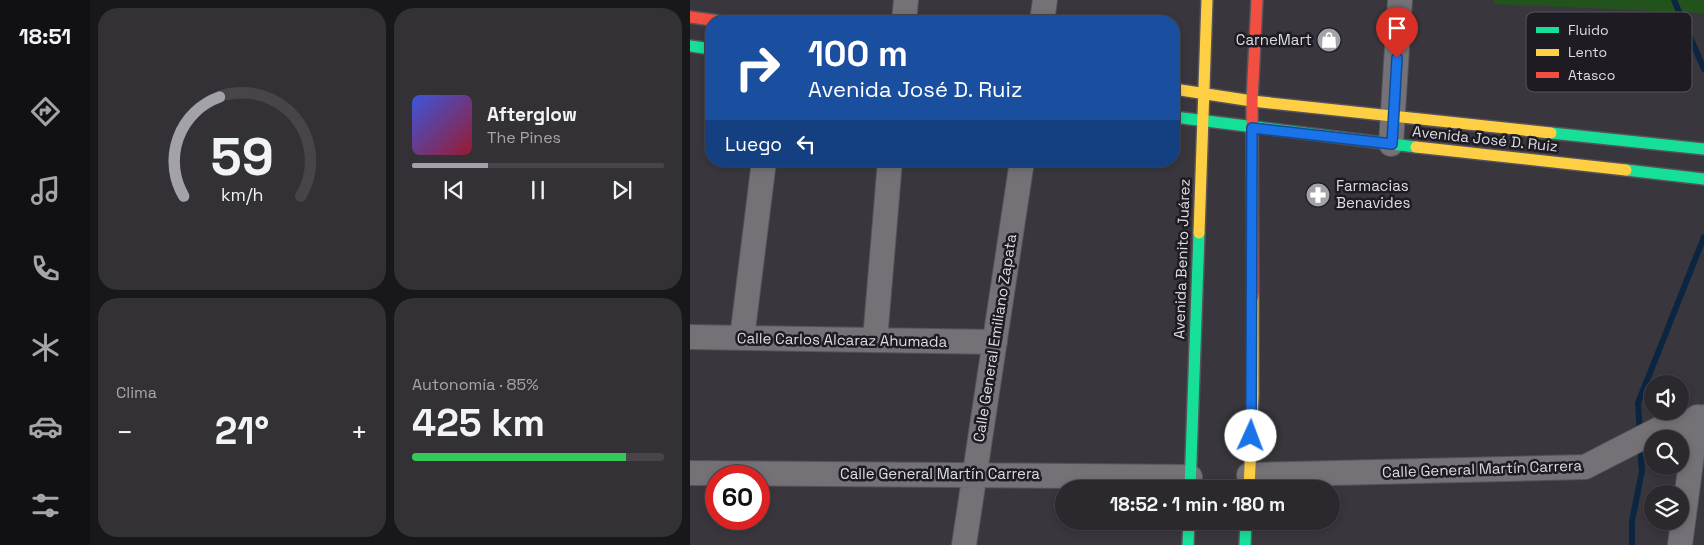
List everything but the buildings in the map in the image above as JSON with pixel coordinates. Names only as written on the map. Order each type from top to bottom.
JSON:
[{"type":"street","points":[[905,15],[906,0]]},
{"type":"street","points":[[1043,15],[1045,0]]},
{"type":"street","name":"Avenida Benito Juárez","points":[[1190,480],[1207,0]]},
{"type":"street","points":[[1249,480],[1253,396],[1252,102],[1257,0]]},
{"type":"street","points":[[1392,144],[1400,0]]},
{"type":"street","points":[[690,17],[705,19]]},
{"type":"street","points":[[690,46],[705,48]]},
{"type":"street","name":"Avenida José D. Ruiz","points":[[1180,90],[1252,102],[1699,149]]},
{"type":"street","name":"Avenida José D. Ruiz","points":[[1180,118],[1252,128],[1704,179]]},
{"type":"street","points":[[742,338],[763,167]]},
{"type":"street","points":[[875,340],[889,167]]},
{"type":"street","name":"Calle General Emiliano Zapata","points":[[964,545],[1021,167]]},
{"type":"street","name":"Calle Carlos Alcaraz Ahumada","points":[[690,337],[995,342]]},
{"type":"street","points":[[1680,545],[1701,417]]},
{"type":"street","name":"Calle General Martín Carrera","points":[[1294,480],[1586,467],[1659,429],[1701,417]]},
{"type":"street","name":"Calle General Martín Carrera","points":[[690,473],[974,474],[1118,480]]},
{"type":"street","points":[[1188,545],[1189,530]]},
{"type":"street","points":[[1245,545],[1246,530]]},
{"type":"green space","points":[[1494,0],[1704,0],[1704,13],[1692,12],[1493,4]]},
{"type":"waterway","points":[[1674,0],[1679,12]]},
{"type":"waterway","points":[[1692,41],[1704,69]]},
{"type":"waterway","points":[[1640,433],[1638,403],[1704,237]]},
{"type":"waterway","points":[[1632,545],[1632,521],[1642,471],[1640,445]]},
{"type":"traffic: fast","points":[[690,46],[705,48]]},
{"type":"traffic: fast","points":[[1180,118],[1416,147]]},
{"type":"traffic: fast","points":[[1551,133],[1704,149]]},
{"type":"traffic: fast","points":[[1626,170],[1704,179]]},
{"type":"traffic: fast","points":[[1190,480],[1199,233]]},
{"type":"traffic: fast","points":[[1188,545],[1189,530]]},
{"type":"traffic: fast","points":[[1245,545],[1246,530]]},
{"type":"traffic: slow","points":[[1199,233],[1207,0]]},
{"type":"traffic: slow","points":[[1180,90],[1252,101],[1551,133]]},
{"type":"traffic: slow","points":[[1416,147],[1626,170]]},
{"type":"traffic: slow","points":[[1249,480],[1253,396],[1253,296]]},
{"type":"traffic: jam","points":[[1253,296],[1252,101],[1257,0]]},
{"type":"traffic: jam","points":[[690,17],[705,19]]},
{"type":"place","name":"CarneMart","points":[[1329,40]]},
{"type":"place","name":"Farmacias Benavides","points":[[1318,195]]},
{"type":"route","points":[[1251,436],[1253,396],[1252,128],[1392,144],[1397,58]]}]
